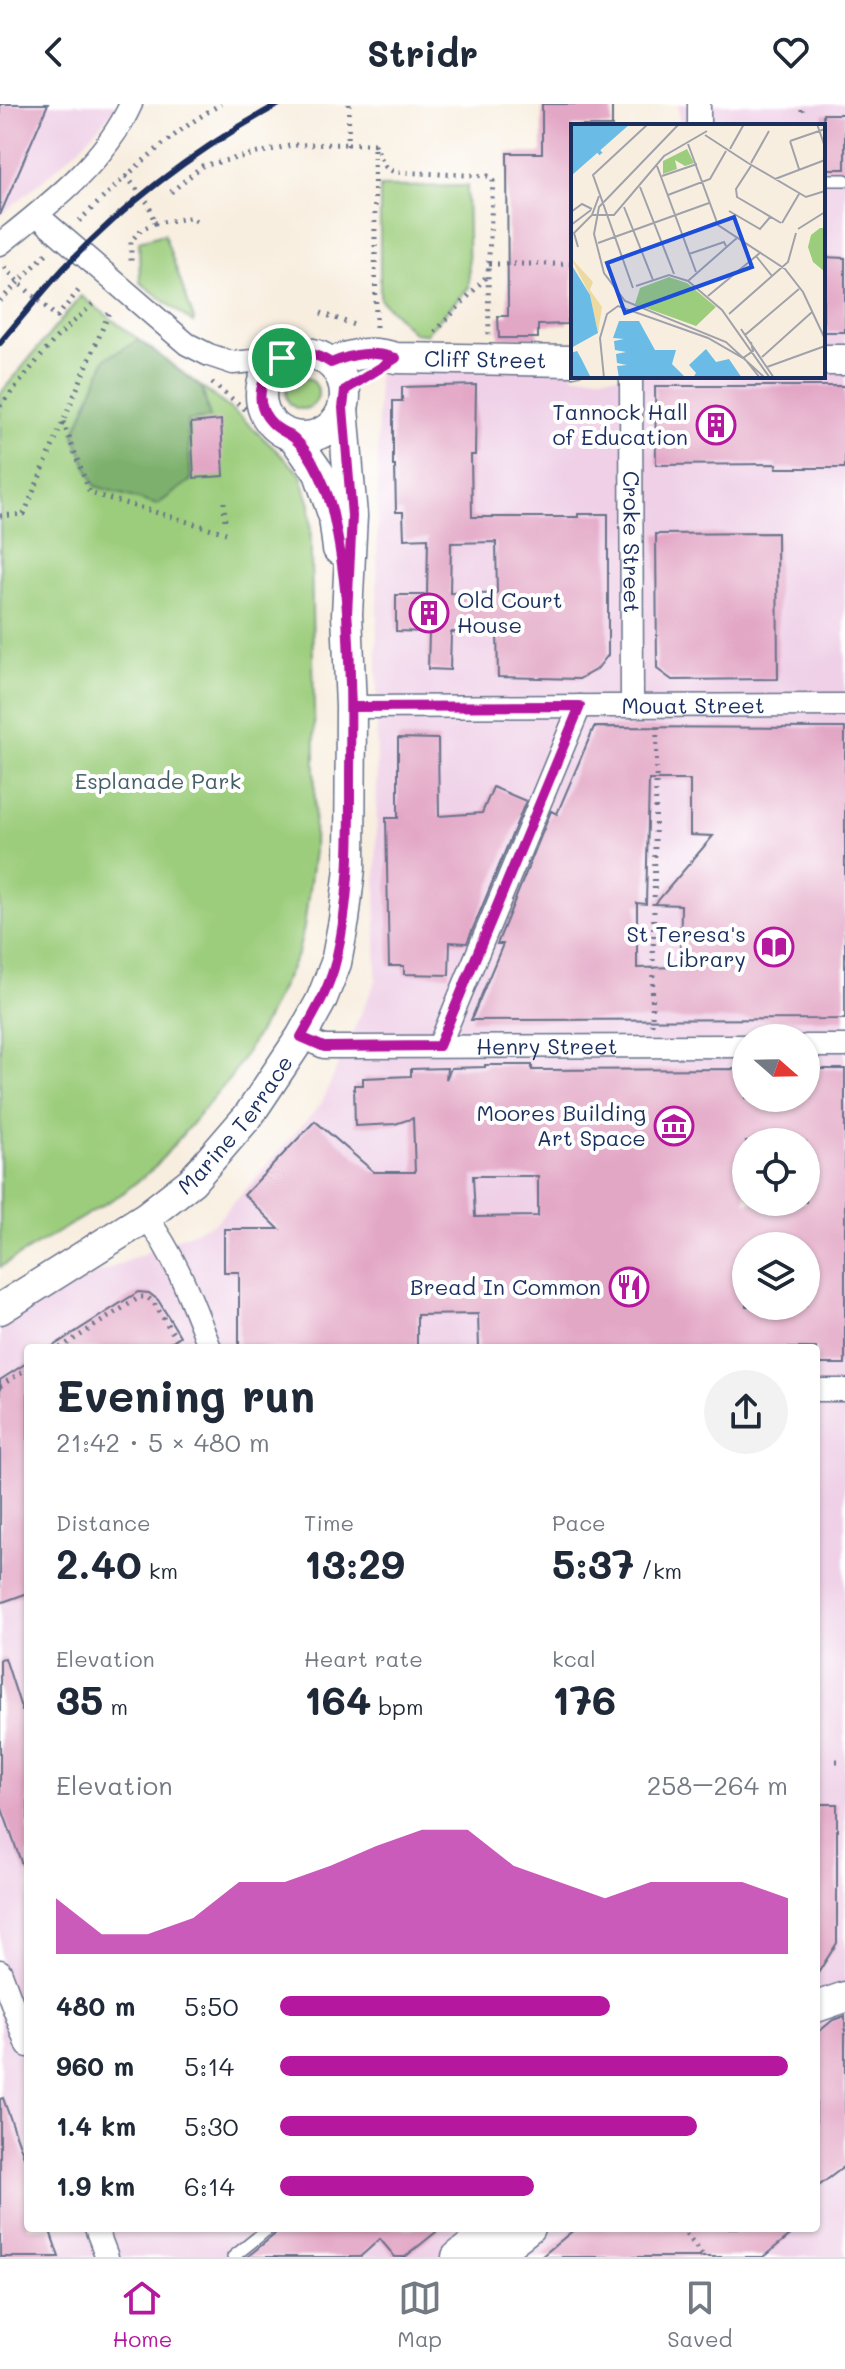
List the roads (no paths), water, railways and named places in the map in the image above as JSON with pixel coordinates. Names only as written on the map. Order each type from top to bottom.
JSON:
[{"type":"street","points":[[2,255],[105,147],[131,104]]},
{"type":"street","points":[[37,215],[187,344],[233,363],[307,352],[331,363]]},
{"type":"street","name":"Cliff Street","points":[[331,363],[348,355],[366,353],[396,358],[571,361]]},
{"type":"street","name":"Marine Terrace","points":[[0,1309],[146,1217],[192,1181],[249,1115],[301,1037],[321,1001],[336,963],[350,868],[351,707],[347,614],[334,517],[319,473],[293,436],[272,424],[261,402],[264,377],[271,366],[282,358]]},
{"type":"street","name":"Cliff Street","points":[[344,399],[396,358]]},
{"type":"street","name":"Marine Terrace","points":[[331,363],[338,371],[344,399],[352,516],[347,614]]},
{"type":"street","name":"Croke Street","points":[[631,378],[632,706]]},
{"type":"street","points":[[293,436],[318,435],[329,429],[344,399]]},
{"type":"street","name":"Mouat Street","points":[[351,707],[845,705]]},
{"type":"street","points":[[439,1046],[580,706]]},
{"type":"street","name":"Henry Street","points":[[301,1037],[324,1047],[732,1046]]},
{"type":"street","points":[[820,1046],[845,1046]]},
{"type":"street","points":[[146,1217],[175,1261],[208,1344]]},
{"type":"street","points":[[820,1390],[845,1390]]},
{"type":"street","points":[[0,1971],[24,2035]]},
{"type":"street","points":[[820,1982],[845,1979]]},
{"type":"street","points":[[820,2006],[845,1997]]},
{"type":"street","points":[[98,2232],[107,2257]]},
{"type":"street","points":[[457,2257],[488,2232]]},
{"type":"street","points":[[492,2257],[524,2232]]},
{"type":"lane","points":[[233,2257],[264,2232]]},
{"type":"railway","points":[[0,343],[64,268],[138,198],[221,138],[279,104]]},
{"type":"place","name":"Tannock Hall of Education","points":[[716,425]]},
{"type":"place","name":"Old Court House","points":[[429,613]]},
{"type":"place","name":"St Teresa's Library","points":[[774,947]]},
{"type":"place","name":"Moores Building Art Space","points":[[674,1126]]},
{"type":"place","name":"Bread In Common","points":[[629,1287]]},
{"type":"park label","name":"Esplanade Park","points":[[158,781]]}]
